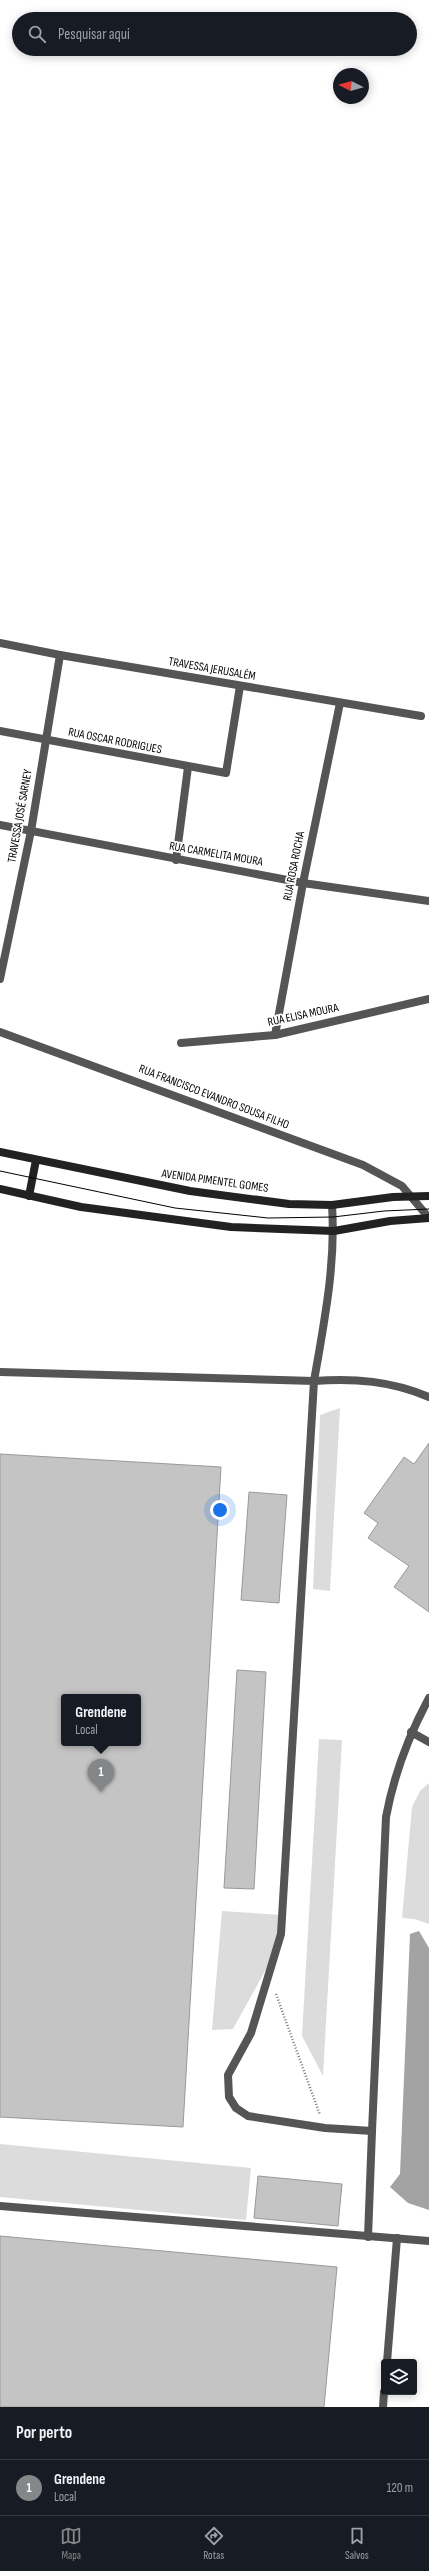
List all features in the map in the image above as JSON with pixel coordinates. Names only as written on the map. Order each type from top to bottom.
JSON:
[{"type":"main road","name":"AVENIDA PIMENTEL GOMES","points":[[0,1152],[190,1191],[289,1204],[332,1205],[413,1196],[429,1196]]},
{"type":"main road","points":[[29,1196],[36,1160]]},
{"type":"main road","points":[[0,1190],[132,1215],[231,1227],[334,1231],[390,1221],[429,1218]]},
{"type":"street","name":"TRAVESSA JERUSALÉM","points":[[0,643],[60,655],[421,716]]},
{"type":"street","name":"TRAVESSA JOSÉ SARNEY","points":[[0,979],[31,831],[60,655]]},
{"type":"street","name":"RUA OSCAR RODRIGUES","points":[[0,731],[226,773],[240,686]]},
{"type":"street","name":"RUA ROSA ROCHA","points":[[275,1035],[303,882],[340,703]]},
{"type":"street","points":[[176,860],[188,767]]},
{"type":"street","name":"RUA CARMELITA MOURA","points":[[0,824],[176,860],[303,882],[429,901]]},
{"type":"street","name":"RUA ELISA MOURA","points":[[181,1043],[275,1035],[429,999]]},
{"type":"street","name":"RUA FRANCISCO EVANDRO SOUSA FILHO","points":[[0,1032],[363,1165],[394,1180],[413,1196],[429,1218]]},
{"type":"street","points":[[332,1205],[334,1231],[327,1303],[314,1380],[282,1934],[251,2033],[228,2075],[229,2097],[236,2108],[248,2116],[325,2128],[372,2131]]},
{"type":"street","points":[[0,1372],[314,1380],[360,1379],[385,1382],[429,1397]]},
{"type":"street","points":[[368,2237],[386,1817],[393,1780],[411,1732],[429,1698]]},
{"type":"street","points":[[411,1732],[429,1742]]},
{"type":"street","points":[[0,2206],[429,2241]]},
{"type":"street","points":[[387,2359],[397,2238]]},
{"type":"street","points":[[383,2407],[384,2395]]},
{"type":"path","points":[[269,1977],[325,2128]]},
{"type":"shaded area","points":[[340,1408],[330,1591],[313,1589],[320,1415]]},
{"type":"shaded area","points":[[319,1739],[342,1740],[323,2076],[302,2036]]},
{"type":"shaded area","points":[[429,1783],[429,1924],[414,1919],[402,1918],[412,1807],[420,1791]]},
{"type":"shaded area","points":[[222,1911],[281,1915],[276,1951],[233,2029],[212,2030]]},
{"type":"shaded area","points":[[419,1931],[429,1948],[429,2210],[408,2203],[390,2187],[400,2174],[410,1934]]},
{"type":"shaded area","points":[[0,2144],[251,2168],[246,2220],[0,2197]]},
{"type":"building","points":[[429,1443],[429,1612],[394,1587],[409,1566],[368,1538],[378,1523],[364,1513],[404,1457],[414,1464]]},
{"type":"building","points":[[0,1454],[221,1467],[183,2127],[0,2117]]},
{"type":"building","points":[[249,1492],[287,1495],[279,1603],[241,1600]]},
{"type":"building","points":[[237,1670],[266,1672],[254,1889],[224,1888]]},
{"type":"building","points":[[258,2176],[342,2184],[338,2226],[254,2218]]},
{"type":"building","points":[[0,2236],[337,2267],[324,2407],[0,2407]]},
{"type":"tram line","points":[[0,1171],[175,1208],[268,1218],[333,1217],[384,1211],[429,1209]]},
{"type":"place","name":"Grendene","points":[[101,1792]]}]
